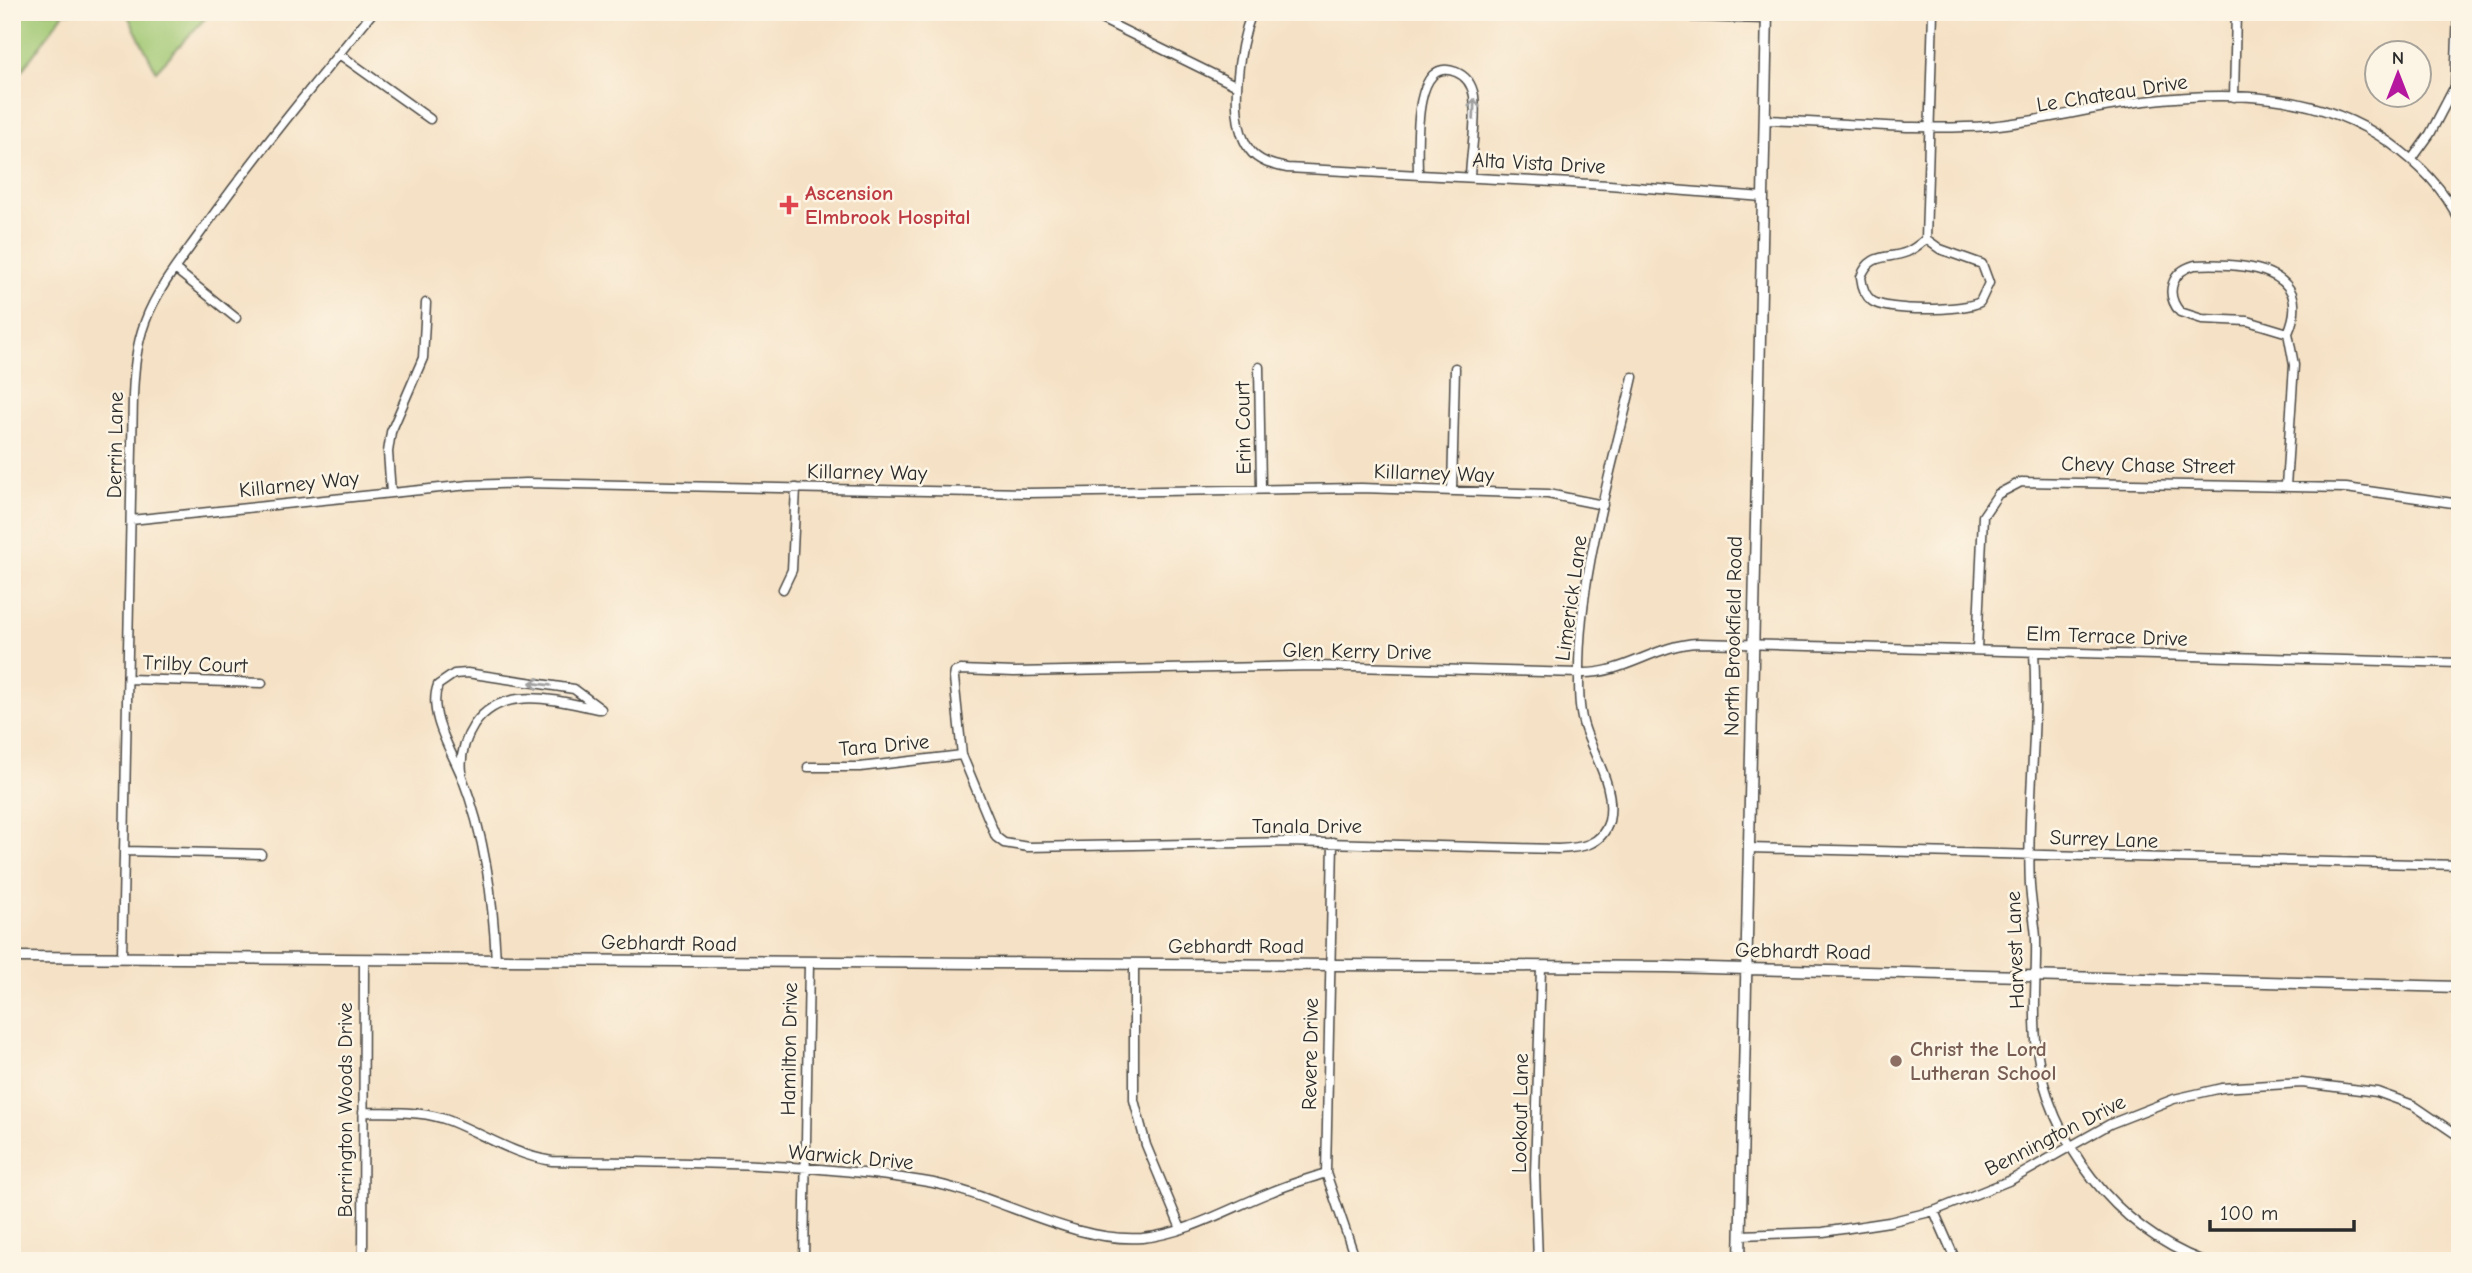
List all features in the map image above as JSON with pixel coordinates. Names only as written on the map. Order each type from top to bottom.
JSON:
[{"type":"street","name":"Derrin Lane","points":[[122,956],[136,352],[158,294],[175,269],[247,169],[373,12]]},
{"type":"street","name":"Alta Vista Drive","points":[[1252,12],[1243,45],[1237,86],[1240,132],[1250,151],[1266,163],[1313,170],[1470,177],[1763,197]]},
{"type":"street","points":[[1668,12],[1693,16],[1767,16]]},
{"type":"street","points":[[1926,239],[1933,12]]},
{"type":"street","points":[[2234,97],[2236,12]]},
{"type":"street","points":[[2412,159],[2458,85],[2458,12]]},
{"type":"street","name":"North Brookfield Road","points":[[1740,1261],[1767,16]]},
{"type":"street","points":[[1097,18],[1237,86]]},
{"type":"street","points":[[339,54],[430,119]]},
{"type":"street","points":[[1418,175],[1421,97],[1426,80],[1437,71],[1454,70],[1467,78],[1474,95],[1470,177]]},
{"type":"street","name":"Le Chateau Drive","points":[[1765,120],[1929,126],[2032,123],[2145,101],[2234,97],[2288,101],[2336,113],[2365,126],[2412,159],[2437,185],[2460,222]]},
{"type":"street","points":[[1926,239],[1940,249],[1982,264],[1989,283],[1980,302],[1966,308],[1885,306],[1871,300],[1865,293],[1861,277],[1870,262],[1878,257],[1904,253],[1926,239]]},
{"type":"street","points":[[2286,486],[2294,365],[2288,333],[2294,320],[2291,296],[2281,280],[2267,270],[2231,265],[2195,265],[2179,272],[2174,279],[2171,296],[2174,305],[2188,316],[2248,321],[2288,333]]},
{"type":"street","points":[[175,269],[236,318]]},
{"type":"street","points":[[391,493],[388,452],[391,432],[423,358],[426,303]]},
{"type":"street","name":"Erin Court","points":[[1259,367],[1261,488]]},
{"type":"street","points":[[1452,491],[1455,368]]},
{"type":"street","name":"Limerick Lane","points":[[1608,823],[1607,785],[1585,729],[1579,673],[1588,576],[1633,377]]},
{"type":"street","name":"Chevy Chase Street","points":[[1977,649],[1980,525],[1990,502],[2006,487],[2021,481],[2346,488],[2460,504]]},
{"type":"street","name":"Killarney Way","points":[[131,520],[391,493],[538,482],[1027,493],[1261,488],[1452,491],[1548,495],[1603,505]]},
{"type":"street","points":[[783,589],[792,569],[796,488]]},
{"type":"street","name":"Glen Kerry Drive","points":[[962,755],[955,672],[1329,666],[1579,673],[1614,671],[1662,649],[1685,643],[1752,645]]},
{"type":"street","name":"Elm Terrace Drive","points":[[1752,645],[2460,663]]},
{"type":"street","name":"Harvest Lane","points":[[2034,652],[2030,855],[2035,1021],[2041,1071],[2055,1116],[2069,1145],[2088,1173],[2127,1215],[2155,1237],[2203,1261]]},
{"type":"street","points":[[463,781],[464,748],[469,733],[478,720],[502,703],[531,697],[601,709],[574,689],[467,673],[445,678],[438,685],[435,704],[463,781],[489,877],[496,961]]},
{"type":"street","name":"Trilby Court","points":[[128,679],[262,683]]},
{"type":"street","name":"Tara Drive","points":[[808,767],[860,767],[962,755]]},
{"type":"street","name":"Tanala Drive","points":[[962,755],[996,837],[1004,843],[1028,847],[1333,842],[1575,848],[1592,844],[1600,838],[1608,823]]},
{"type":"street","name":"Revere Drive","points":[[1333,842],[1326,1173],[1356,1261]]},
{"type":"street","name":"Surrey Lane","points":[[1748,848],[2460,864]]},
{"type":"street","points":[[125,851],[261,853]]},
{"type":"street","name":"Gebhardt Road","points":[[12,957],[1746,969],[2460,987]]},
{"type":"street","name":"Barrington Woods Drive","points":[[363,1261],[364,959]]},
{"type":"street","name":"Hamilton Drive","points":[[804,1261],[809,963]]},
{"type":"street","points":[[1134,965],[1134,1100],[1146,1145],[1181,1229]]},
{"type":"street","name":"Lookout Lane","points":[[1538,1261],[1535,1175],[1541,967]]},
{"type":"street","name":"Bennington Drive","points":[[1741,1235],[1823,1232],[1889,1223],[1934,1211],[2011,1180],[2051,1160],[2069,1145],[2110,1124],[2174,1099],[2221,1088],[2276,1083],[2346,1087],[2393,1096],[2432,1116],[2460,1137]]},
{"type":"street","name":"Warwick Drive","points":[[363,1112],[408,1113],[448,1120],[527,1157],[552,1161],[715,1164],[923,1181],[1101,1235],[1139,1238],[1181,1229],[1326,1173]]},
{"type":"street","points":[[1934,1211],[1956,1261]]},
{"type":"green space","points":[[12,12],[73,12],[64,13],[12,84]]},
{"type":"green space","points":[[126,12],[211,12],[156,71]]},
{"type":"place","name":"Ascension Elmbrook Hospital","points":[[789,205]]},
{"type":"place","name":"Christ the Lord Lutheran School","points":[[1896,1061]]}]
